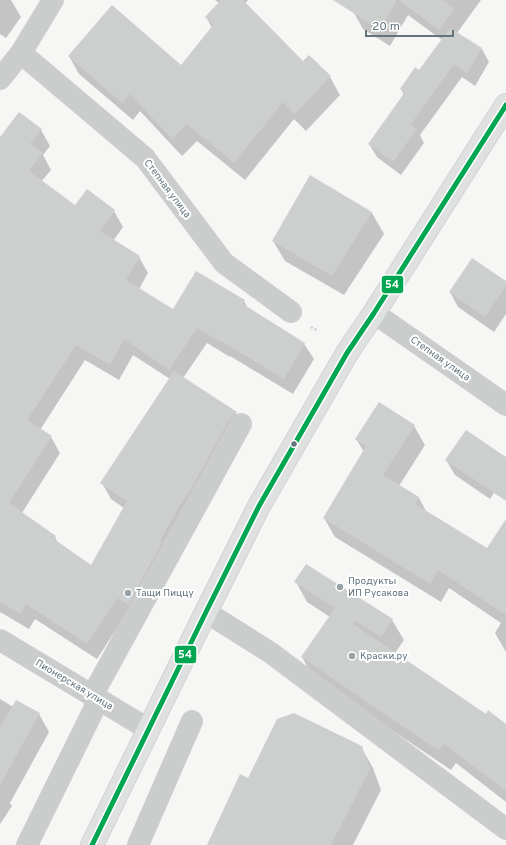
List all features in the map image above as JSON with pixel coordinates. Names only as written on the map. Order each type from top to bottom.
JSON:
[{"type":"main road","points":[[92,845],[259,506],[347,353],[506,105]]},
{"type":"street","points":[[0,79],[21,53],[53,0]]},
{"type":"street","name":"Степная улица","points":[[21,53],[145,158],[224,263],[291,312]]},
{"type":"street","name":"Степная улица","points":[[374,313],[506,404]]},
{"type":"street","points":[[27,845],[96,697],[241,424]]},
{"type":"street","points":[[206,612],[270,654],[506,829]]},
{"type":"street","name":"Пионерская улица","points":[[0,640],[148,730]]},
{"type":"street","points":[[138,845],[192,721]]},
{"type":"building","points":[[221,0],[243,0],[303,61],[309,55],[331,76],[295,114],[283,102],[234,163],[187,124],[172,139],[130,94],[122,103],[68,56],[112,5],[181,65],[213,25],[205,17]]},
{"type":"building","points":[[333,0],[397,0],[380,30]]},
{"type":"building","points":[[399,0],[443,0],[454,9],[439,30]]},
{"type":"building","points":[[450,28],[482,48],[467,73],[454,64],[411,124],[417,129],[393,162],[368,144],[405,92],[400,89],[415,67],[419,70]]},
{"type":"building","points":[[19,112],[42,129],[30,144],[43,153],[29,171],[75,205],[87,189],[115,210],[100,231],[140,256],[126,280],[173,309],[196,271],[245,300],[243,304],[305,343],[284,379],[197,328],[169,370],[124,339],[110,365],[76,345],[27,420],[52,436],[9,503],[56,536],[54,539],[91,565],[127,501],[100,483],[174,371],[237,412],[230,418],[193,485],[177,510],[160,541],[162,542],[128,605],[117,598],[87,644],[26,604],[20,614],[0,602],[0,137]]},
{"type":"building","points":[[310,175],[372,212],[332,276],[272,241]]},
{"type":"building","points":[[472,258],[506,281],[506,286],[485,317],[449,292]]},
{"type":"building","points":[[379,402],[415,425],[383,475],[419,497],[415,504],[487,548],[506,519],[506,615],[438,570],[430,584],[323,518],[366,446],[355,439]]},
{"type":"building","points":[[466,430],[506,457],[506,501],[445,460]]},
{"type":"building","points":[[306,564],[393,619],[381,637],[355,621],[353,624],[486,714],[488,710],[506,724],[506,791],[444,744],[439,751],[301,657],[335,608],[294,582]]},
{"type":"building","points":[[16,700],[40,713],[0,785],[0,728]]},
{"type":"building","points":[[294,713],[362,746],[370,769],[331,845],[207,845],[240,774],[248,778],[277,719]]},
{"type":"transit line","name":"54","points":[[92,845],[259,506],[347,353],[506,105]]},
{"type":"place","name":"Продукты ИП Русакова","points":[[340,587]]},
{"type":"place","name":"Тащи Пиццу","points":[[128,593]]},
{"type":"place","name":"Краски.ру","points":[[352,656]]}]
